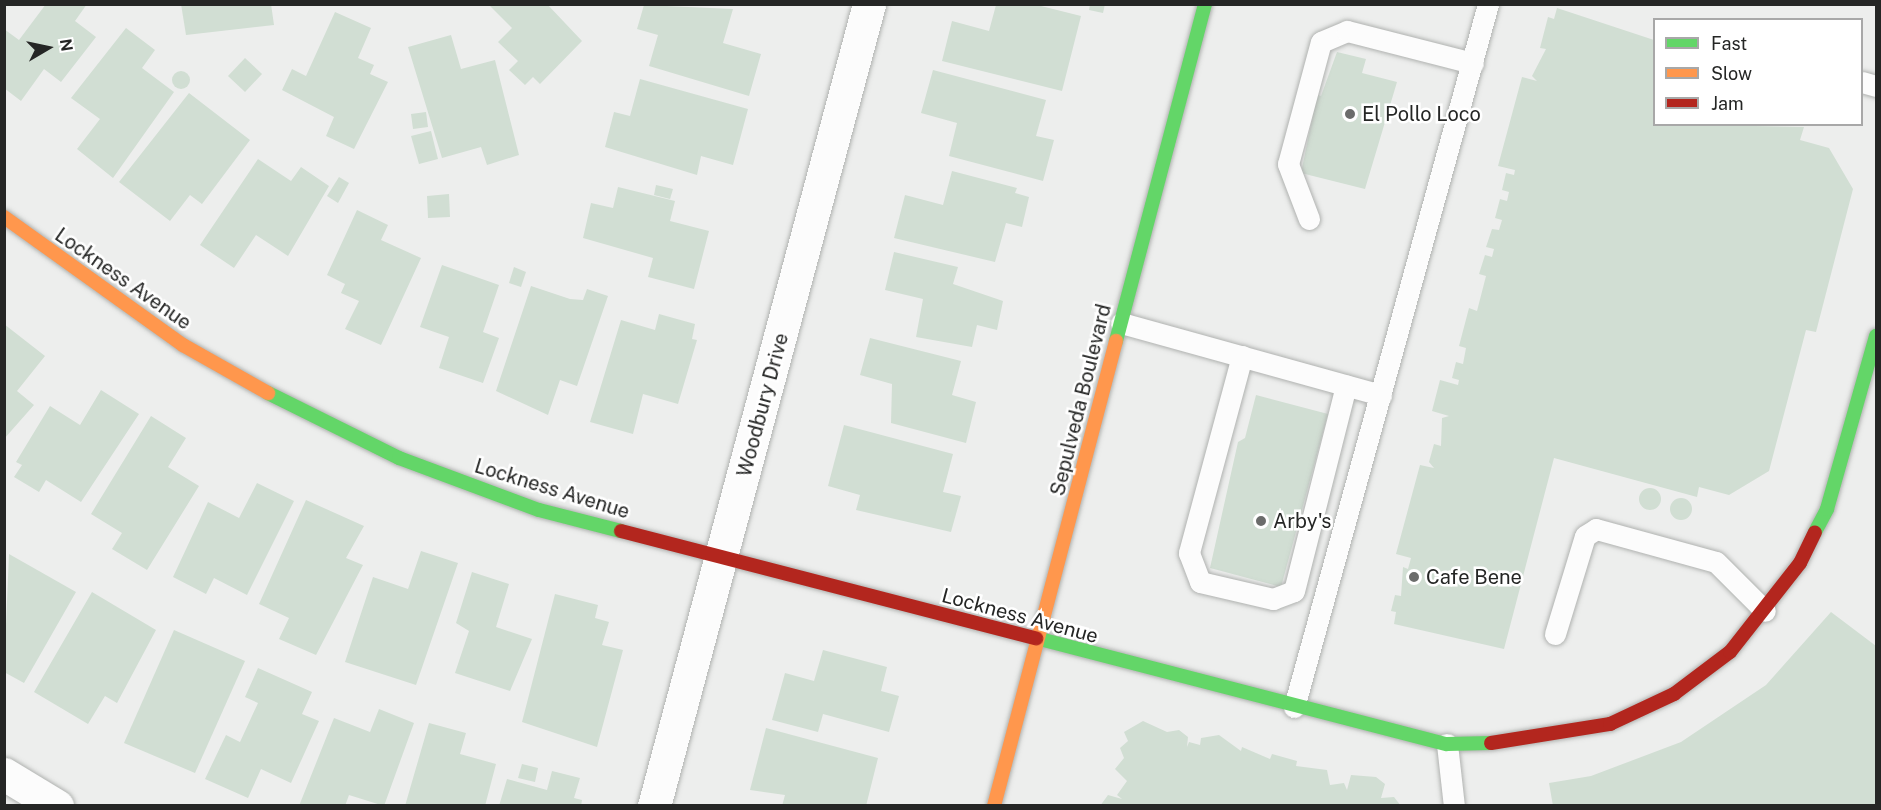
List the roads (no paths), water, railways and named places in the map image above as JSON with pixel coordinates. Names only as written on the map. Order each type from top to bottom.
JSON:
[{"type":"street","name":"Woodbury Drive","points":[[654,806],[869,4]]},
{"type":"street","name":"Sepulveda Boulevard","points":[[994,806],[1205,4]]},
{"type":"street","name":"Lockness Avenue","points":[[4,217],[183,345],[399,458],[539,510],[1294,707],[1447,744],[1515,743],[1610,724],[1674,694],[1730,652],[1800,563],[1827,509],[1876,336]]},
{"type":"street","points":[[4,774],[57,806]]},
{"type":"lane","points":[[1294,707],[1488,4]]},
{"type":"lane","points":[[1309,219],[1288,164],[1321,42],[1347,31],[1473,63]]},
{"type":"lane","points":[[1121,323],[1381,395]]},
{"type":"lane","points":[[1242,356],[1189,552],[1200,582],[1273,599],[1294,591],[1346,385]]},
{"type":"lane","points":[[1555,634],[1585,536],[1596,529],[1716,562],[1765,610]]},
{"type":"lane","points":[[1447,744],[1454,806]]},
{"type":"place","name":"El Pollo Loco","points":[[1350,114]]},
{"type":"place","name":"Arby's","points":[[1261,521]]},
{"type":"place","name":"Cafe Bene","points":[[1414,577]]}]
